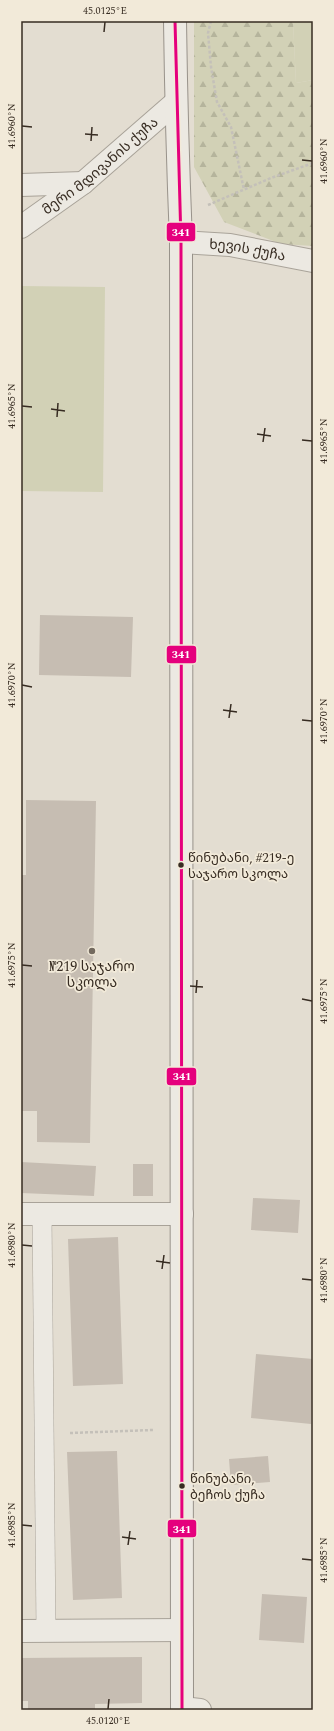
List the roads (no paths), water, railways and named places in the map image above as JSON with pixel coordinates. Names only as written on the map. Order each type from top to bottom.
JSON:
[{"type":"street","points":[[175,26],[180,217],[182,1630],[188,1709]]},
{"type":"street","name":"მერი მდივანის ქუჩა","points":[[21,227],[83,183],[176,102]]},
{"type":"street","points":[[21,185],[83,183]]},
{"type":"street","name":"ხევის ქუჩა","points":[[180,242],[230,245],[313,261]]},
{"type":"street","points":[[31,1214],[182,1214]]},
{"type":"street","points":[[21,1631],[182,1630]]},
{"type":"lane","points":[[31,1214],[44,1434],[46,1631]]},
{"type":"place","name":"წინუბანი, #219-ე საჯარო სკოლა","points":[[181,865]]},
{"type":"place","name":"№219 საჯარო სკოლა","points":[[92,951]]},
{"type":"place","name":"წინუბანი, ბეჩოს ქუჩა","points":[[182,1486]]}]
